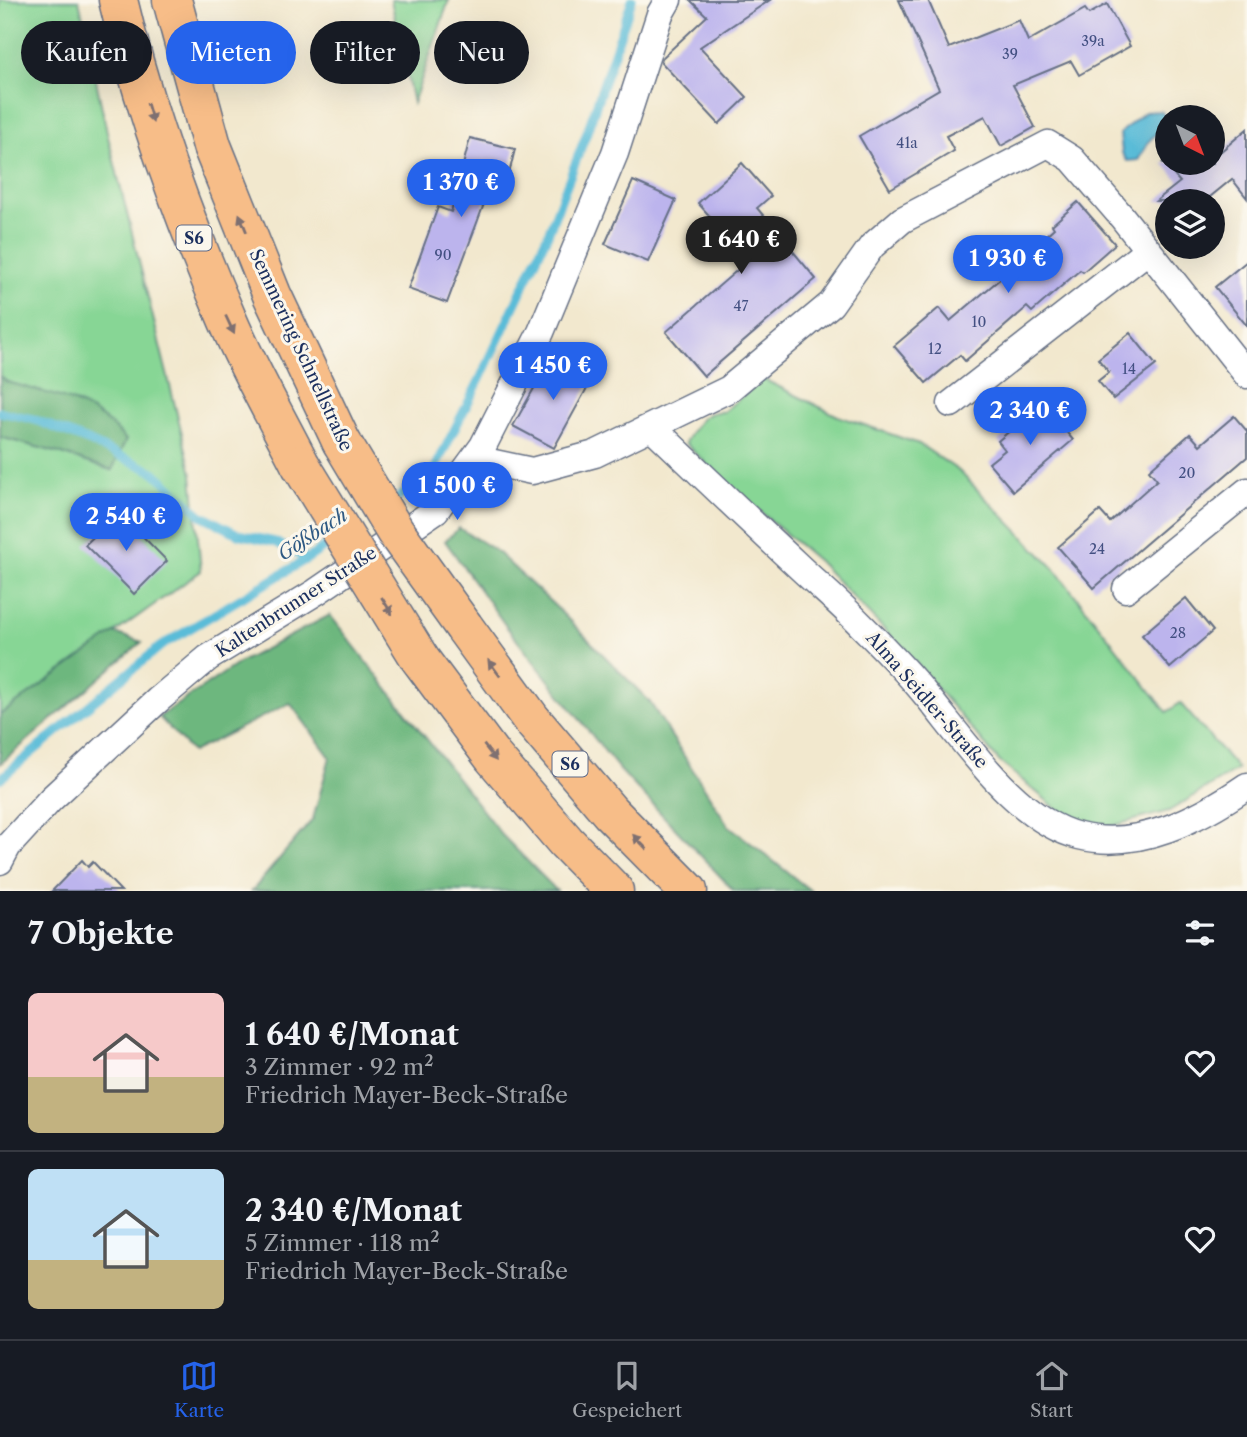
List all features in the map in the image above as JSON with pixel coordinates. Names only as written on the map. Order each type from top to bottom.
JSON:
[{"type":"highway","name":"S6","points":[[118,0],[127,41],[167,169],[229,323],[300,464],[420,659],[493,757],[566,842],[614,891]]},
{"type":"highway","name":"Semmering Schnellstraße","points":[[172,0],[212,146],[272,295],[341,441],[396,531],[531,719],[610,812],[688,891]]},
{"type":"street","name":"Kaltenbrunner Straße","points":[[0,861],[8,846],[51,799],[208,658],[316,593],[436,510],[475,459],[512,393],[566,276],[615,153],[660,14],[668,0]]},
{"type":"street","points":[[475,459],[532,471],[595,454],[729,389],[831,304],[872,246],[902,220],[1048,144],[1072,159],[1247,376]]},
{"type":"street","points":[[951,404],[1147,251]]},
{"type":"street","name":"Alma Seidler-Straße","points":[[653,428],[860,624],[923,692],[985,767],[1011,795],[1041,819],[1079,836],[1123,840],[1161,832],[1223,802],[1247,786]]},
{"type":"street","points":[[1126,589],[1247,491]]},
{"type":"green space","points":[[0,0],[79,0],[83,21],[21,21],[21,84],[97,84],[192,474],[201,571],[0,715],[0,437],[111,470],[81,404],[7,382],[0,376]]},
{"type":"green space","points":[[391,0],[449,0],[442,21],[434,21],[434,43],[420,83],[420,21],[395,21]]},
{"type":"green space","points":[[409,84],[420,84],[413,103]]},
{"type":"green space","points":[[0,376],[7,382],[72,401],[100,416],[126,440],[112,470],[0,437]]},
{"type":"green space","points":[[763,379],[838,416],[919,444],[959,471],[1052,566],[1167,712],[1180,703],[1238,769],[1169,811],[1104,828],[1063,814],[999,761],[906,652],[818,561],[724,481],[685,443],[704,417],[723,412]]},
{"type":"green space","points":[[459,528],[496,551],[649,701],[728,825],[811,891],[734,891],[619,769],[508,629],[445,541]]},
{"type":"green space","points":[[330,615],[501,834],[557,891],[252,891],[313,819],[330,757],[290,703],[192,752],[159,717],[240,662]]},
{"type":"green space","points":[[114,633],[142,642],[0,764],[0,715]]},
{"type":"water","points":[[1155,111],[1155,135],[1138,160],[1127,161],[1122,153],[1120,133],[1145,112]]},
{"type":"building","points":[[690,0],[770,0],[700,47],[747,97],[719,124],[661,62],[662,58],[707,16]]},
{"type":"building","points":[[899,0],[928,0],[949,48],[1019,20],[1028,41],[1085,9],[1089,14],[1107,4],[1130,46],[1079,75],[1071,61],[1013,85],[1035,127],[1001,146],[985,116],[946,136],[954,151],[890,189],[859,136],[939,89]]},
{"type":"building","points":[[1247,129],[1247,198],[1232,179],[1220,189],[1171,189],[1180,182],[1174,175],[1225,175],[1225,148]]},
{"type":"building","points":[[470,138],[515,149],[503,199],[487,196],[447,303],[408,289],[438,207],[451,212]]},
{"type":"building","points":[[742,163],[771,196],[757,208],[816,279],[704,376],[666,332],[749,260],[698,203]]},
{"type":"building","points":[[633,181],[676,200],[648,262],[605,244]]},
{"type":"building","points":[[1078,202],[1115,244],[1032,312],[1027,307],[965,361],[960,355],[926,383],[894,346],[939,308],[950,321],[1001,278],[1000,276],[1054,228],[1052,225]]},
{"type":"building","points":[[1247,261],[1247,326],[1215,287]]},
{"type":"building","points":[[1130,333],[1156,365],[1113,399],[1098,381],[1109,372],[1098,359]]},
{"type":"building","points":[[552,356],[592,379],[554,448],[513,426]]},
{"type":"building","points":[[1042,403],[1073,440],[1013,491],[989,463],[1005,450],[998,441]]},
{"type":"building","points":[[1234,416],[1247,431],[1247,457],[1094,588],[1058,547],[1100,511],[1110,522],[1157,480],[1149,470],[1190,434],[1200,445]]},
{"type":"building","points":[[119,512],[167,561],[134,594],[85,545]]},
{"type":"building","points":[[1186,598],[1213,631],[1170,668],[1142,635]]},
{"type":"building","points":[[82,860],[88,867],[93,862],[121,891],[52,891]]},
{"type":"waterway","name":"Gößbach","points":[[389,504],[432,474],[480,379],[548,234],[586,135],[632,0]]},
{"type":"waterway","points":[[0,412],[33,419],[154,472],[201,515],[238,534],[275,542],[307,559]]},
{"type":"waterway","name":"Gößbach","points":[[0,779],[161,646],[336,539]]}]
